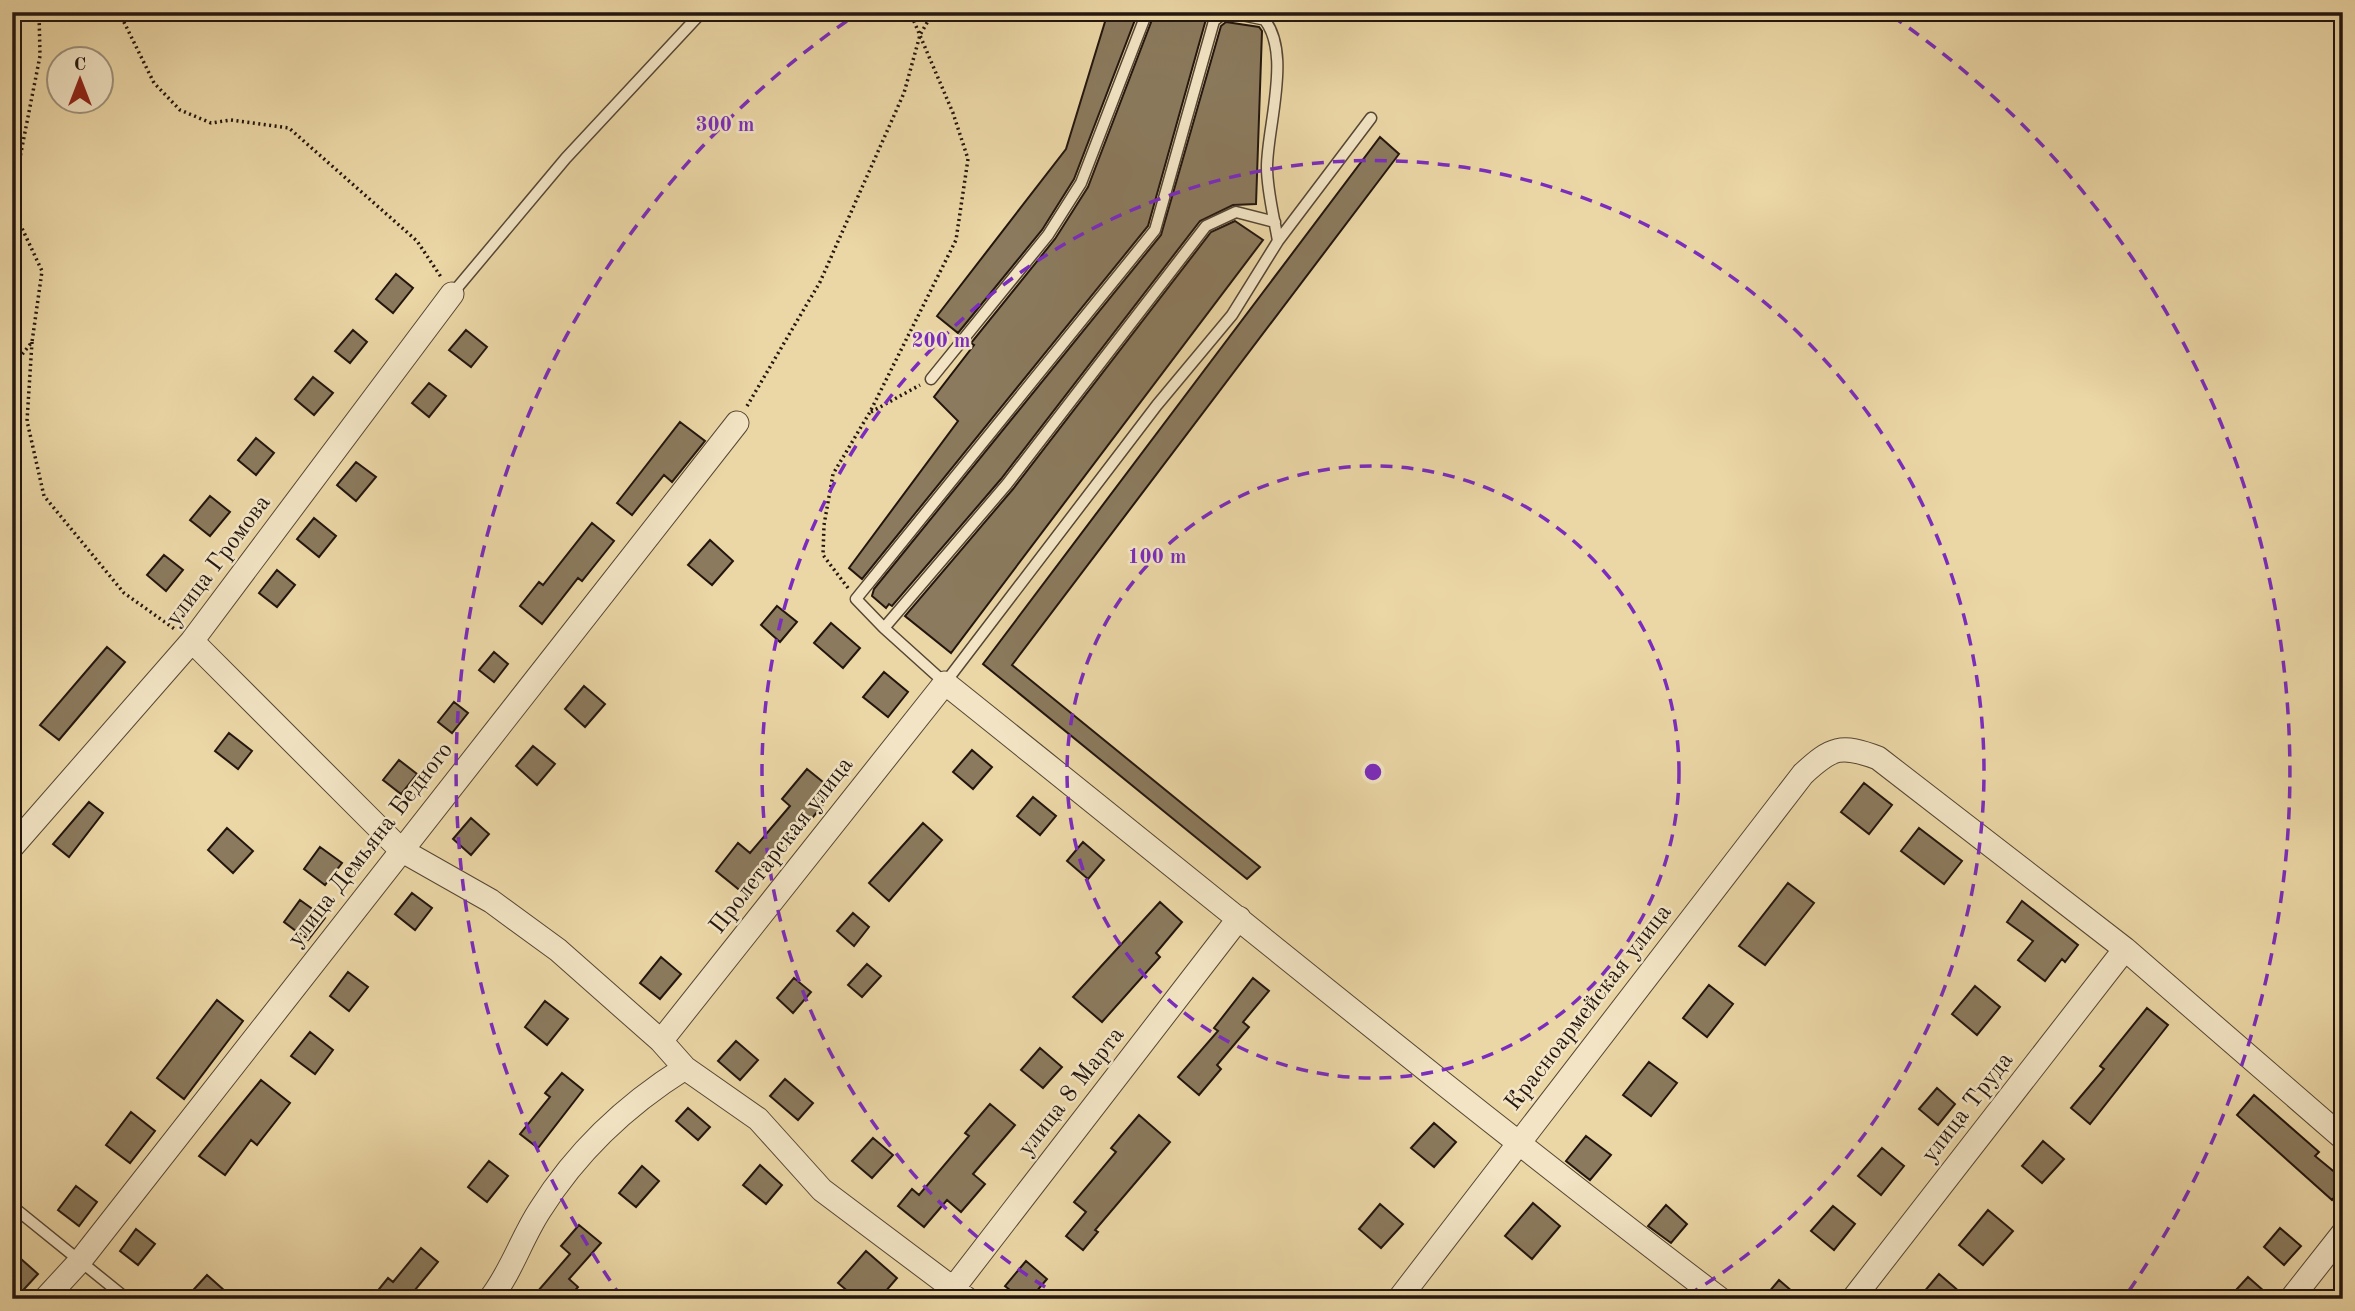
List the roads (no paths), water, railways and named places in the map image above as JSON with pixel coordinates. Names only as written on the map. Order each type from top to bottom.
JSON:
[{"type":"street","name":"улица Громова","points":[[12,847],[192,641],[452,293]]},
{"type":"street","name":"улица Демьяна Бедного","points":[[45,1299],[80,1261],[737,423]]},
{"type":"street","points":[[192,641],[401,850],[525,924],[661,1041],[685,1068],[758,1119],[822,1190],[955,1295]]},
{"type":"street","points":[[944,683],[1393,1040],[1517,1144],[1720,1299]]},
{"type":"street","name":"Пролетарская улица","points":[[661,1041],[944,683]]},
{"type":"street","name":"Красноармейская улица","points":[[1399,1299],[1803,774],[1825,754],[1854,749],[1878,758],[2125,949]]},
{"type":"street","name":"улица 8 Марта","points":[[955,1295],[1239,918]]},
{"type":"street","points":[[2125,949],[2343,1139]]},
{"type":"street","name":"улица Труда","points":[[1853,1299],[2125,949]]},
{"type":"street","points":[[490,1299],[505,1280],[539,1211],[587,1146],[622,1113],[685,1068]]},
{"type":"street","points":[[2291,1299],[2343,1233]]},
{"type":"lane","points":[[452,293],[566,158],[702,12]]},
{"type":"lane","points":[[930,379],[1048,235],[1081,183],[1147,12]]},
{"type":"lane","points":[[1267,20],[1226,12],[1214,21],[1155,230],[856,599],[944,683],[1157,405],[1231,315],[1278,242],[1371,118]]},
{"type":"lane","points":[[1257,12],[1267,20],[1278,55],[1267,168],[1278,242]]},
{"type":"lane","points":[[884,628],[1007,484],[1206,226],[1236,212],[1275,222]]},
{"type":"lane","points":[[12,1206],[127,1299]]}]
